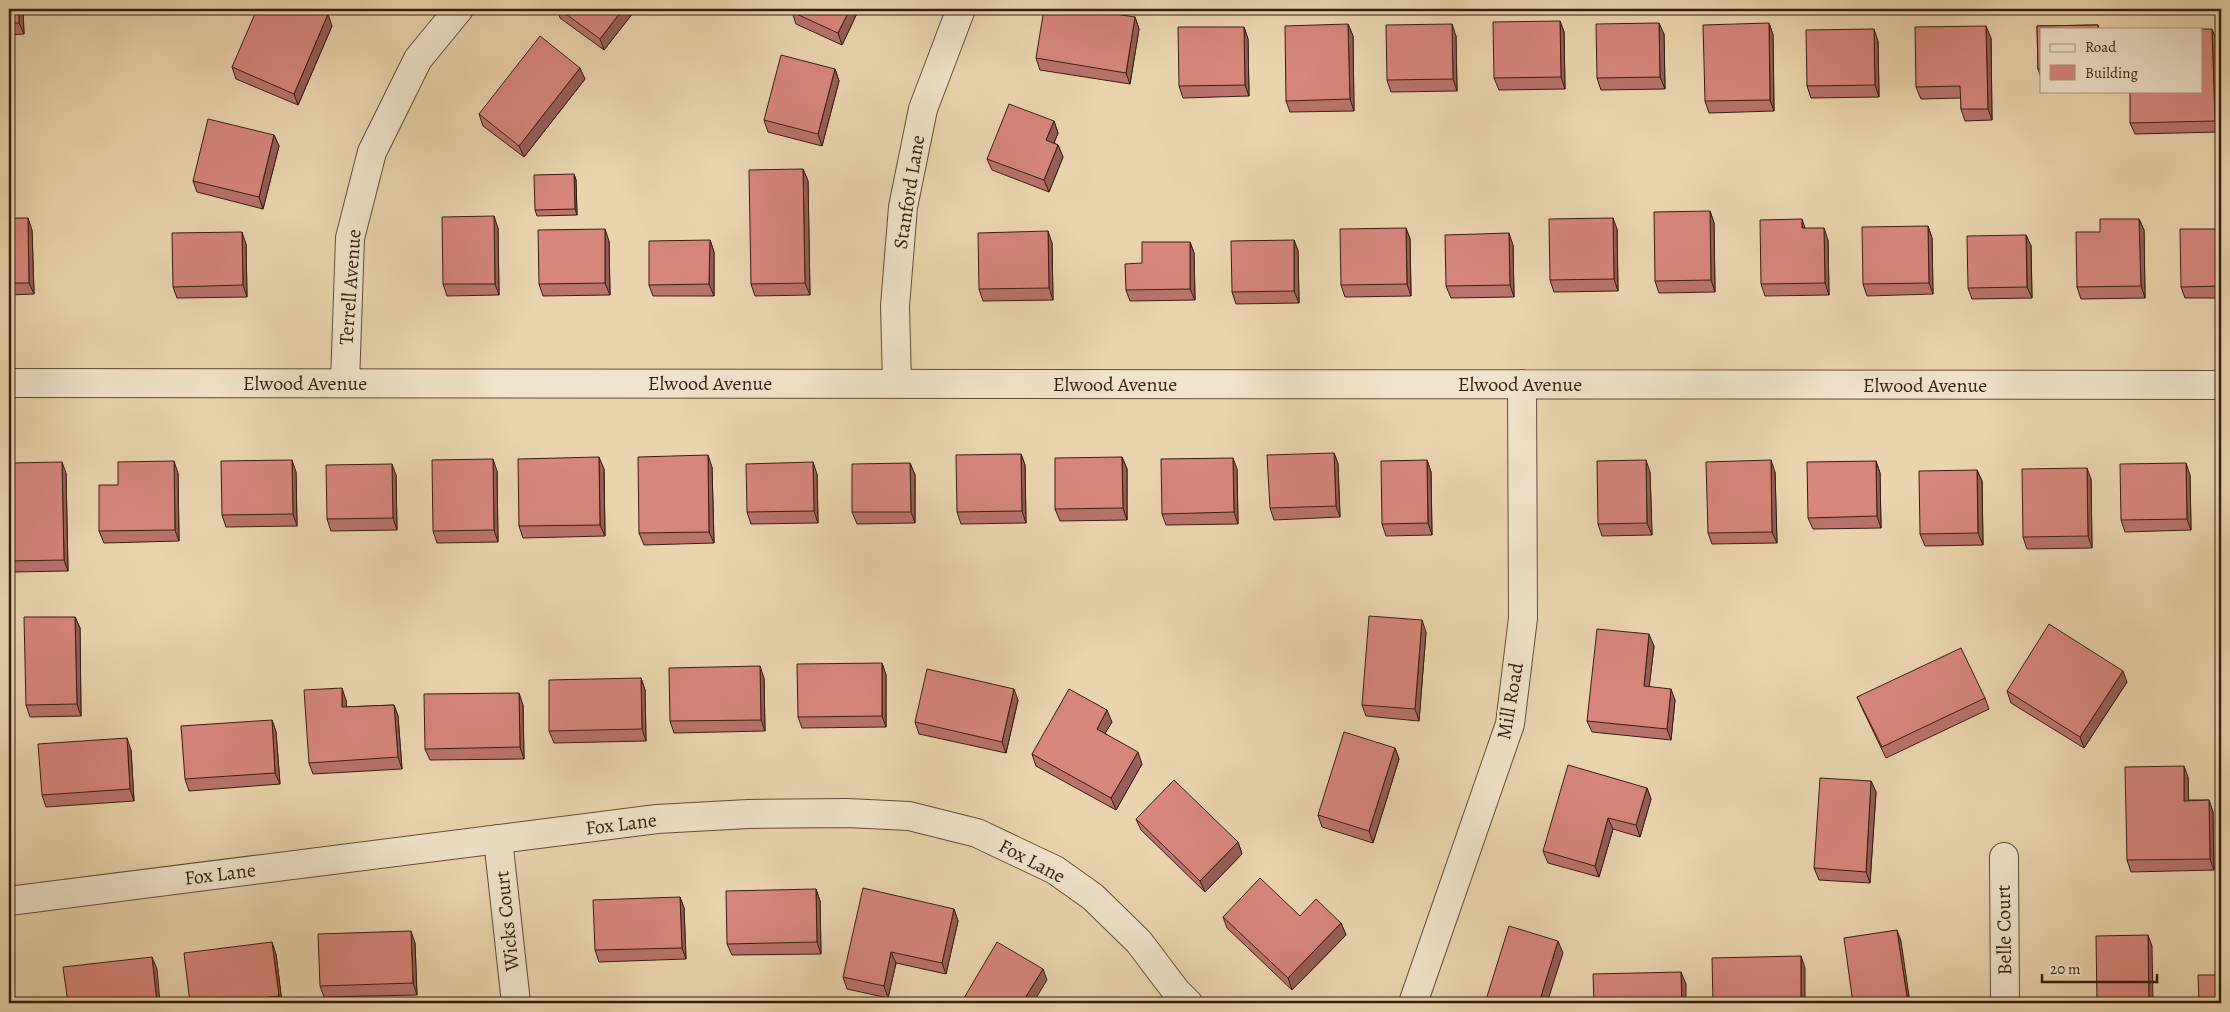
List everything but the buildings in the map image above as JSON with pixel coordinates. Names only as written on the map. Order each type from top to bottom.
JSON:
[{"type":"street","name":"Terrell Avenue","points":[[345,382],[350,238],[372,152],[418,59],[459,9]]},
{"type":"street","name":"Stanford Lane","points":[[897,383],[895,306],[903,207],[923,109],[961,9]]},
{"type":"street","name":"Elwood Avenue","points":[[9,383],[2221,385]]},
{"type":"street","name":"Mill Road","points":[[1413,1003],[1510,724],[1523,618],[1522,384]]},
{"type":"street","name":"Fox Lane","points":[[9,901],[657,819],[748,814],[847,813],[909,816],[977,833],[1055,870],[1093,898],[1133,936],[1177,999]]},
{"type":"street","name":"Wicks Court","points":[[498,839],[516,1003]]},
{"type":"street","name":"Belle Court","points":[[2004,857],[2005,1003]]}]
